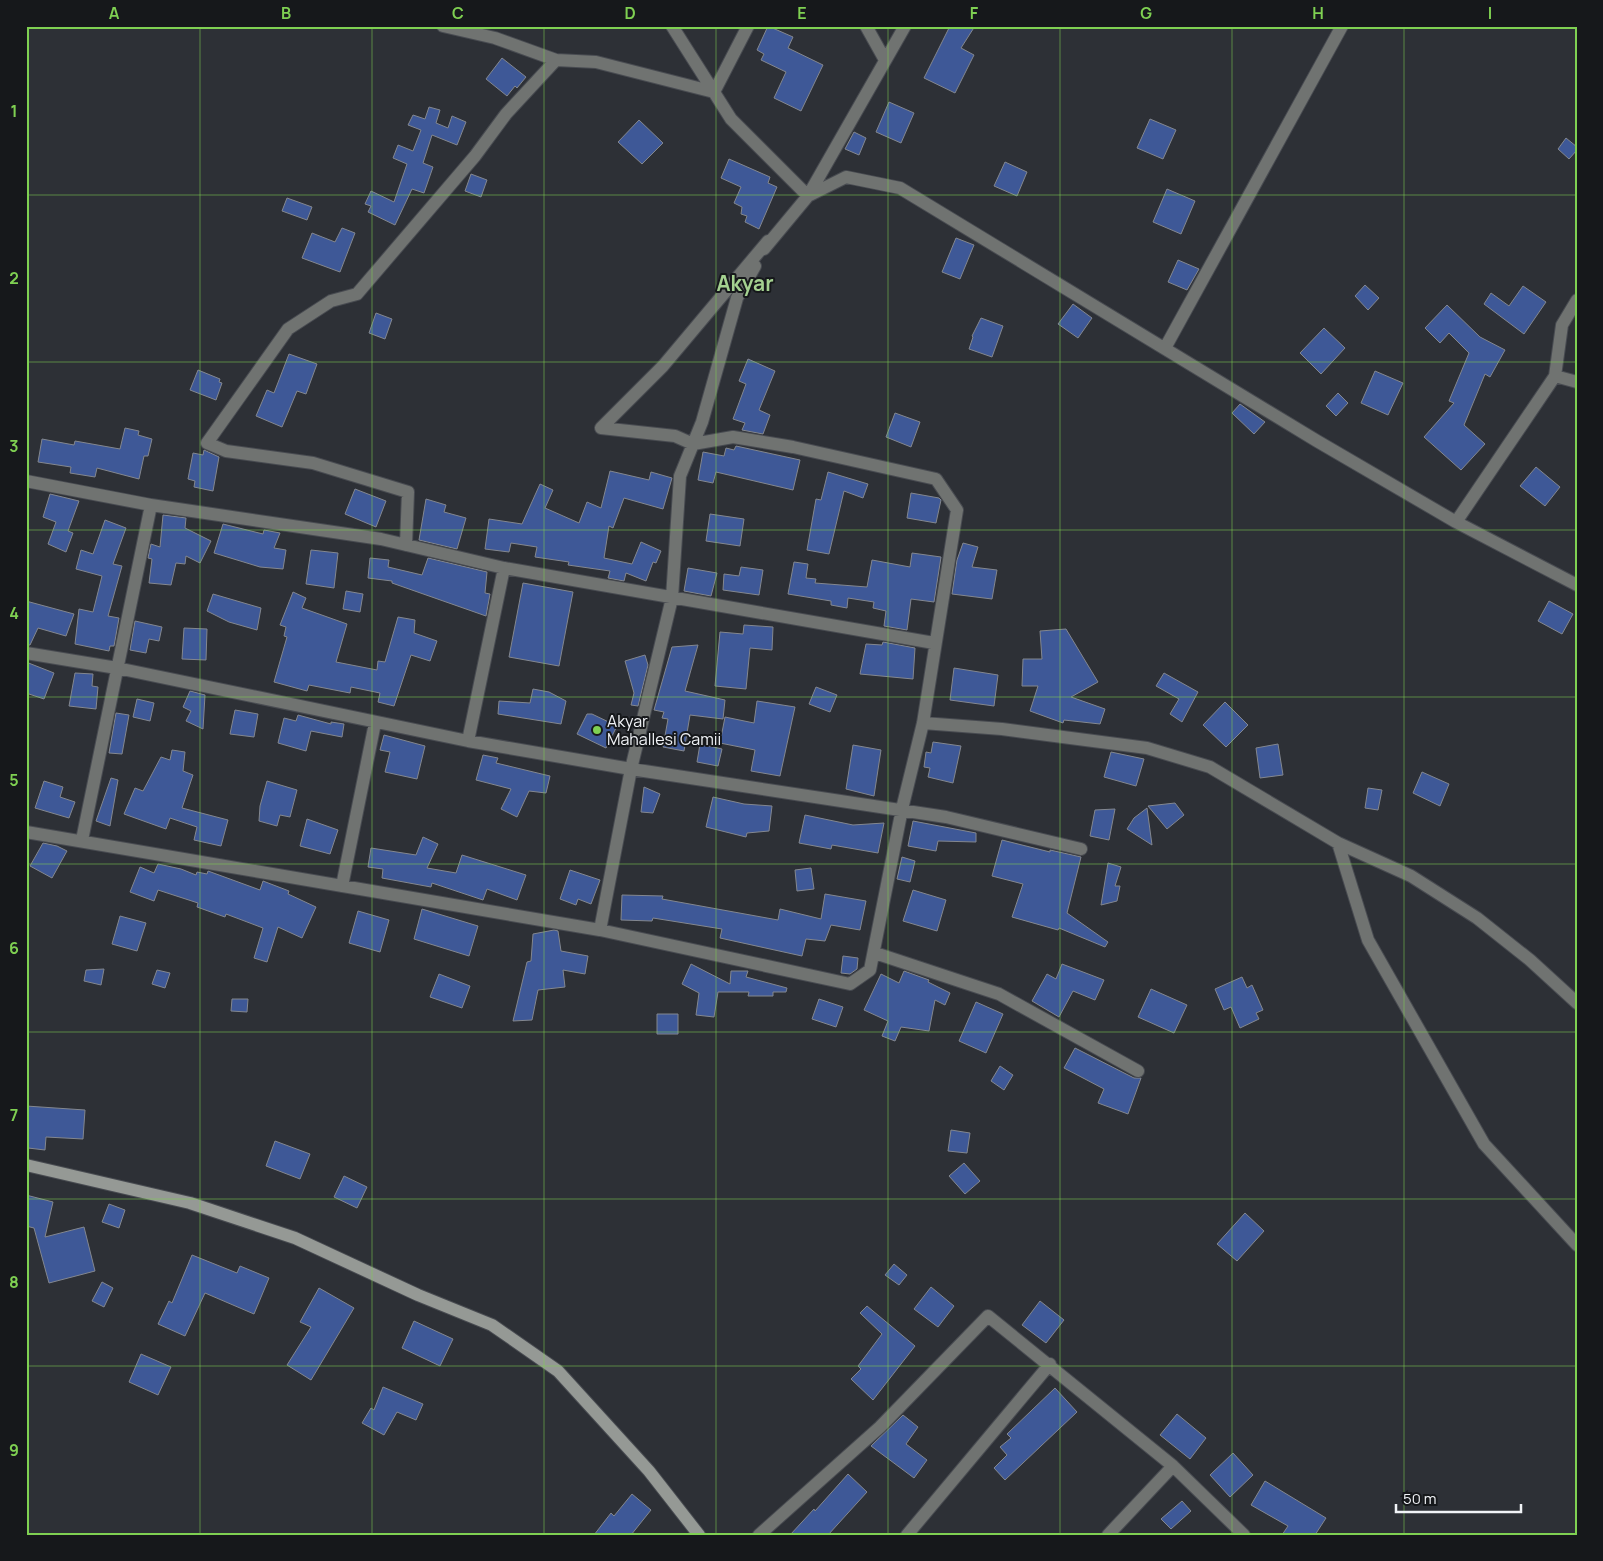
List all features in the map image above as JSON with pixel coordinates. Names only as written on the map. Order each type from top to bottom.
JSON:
[{"type":"main road","points":[[26,1165],[190,1203],[276,1232],[418,1295],[492,1325],[558,1371],[649,1471],[699,1535]]},
{"type":"street","points":[[443,26],[496,38],[556,60],[596,62],[714,92]]},
{"type":"street","points":[[672,26],[731,119],[808,196]]},
{"type":"street","points":[[714,92],[748,26]]},
{"type":"street","points":[[866,26],[885,60]]},
{"type":"street","points":[[26,832],[82,840],[600,930],[850,984],[870,970],[875,953],[902,808],[923,723],[934,643],[957,510],[936,479],[793,447],[733,438],[694,444],[676,436],[601,428],[663,366],[808,196],[905,26]]},
{"type":"street","points":[[1165,348],[1342,26]]},
{"type":"street","points":[[406,545],[408,492],[313,463],[226,451],[207,443],[288,329],[331,301],[357,294],[475,156],[506,114],[556,60]]},
{"type":"street","points":[[808,196],[846,177],[900,188],[1456,522],[1577,586]]},
{"type":"street","points":[[600,930],[631,769],[672,598],[680,476],[702,422],[737,298],[768,241]]},
{"type":"street","points":[[1456,522],[1555,376],[1562,325],[1577,300]]},
{"type":"street","points":[[1555,376],[1577,382]]},
{"type":"street","points":[[26,482],[151,505],[381,539],[504,568],[934,643]]},
{"type":"street","points":[[82,840],[151,505]]},
{"type":"street","points":[[468,741],[504,568]]},
{"type":"street","points":[[26,653],[117,668],[468,741],[631,769],[946,816],[1080,849]]},
{"type":"street","points":[[342,886],[375,723]]},
{"type":"street","points":[[923,723],[1002,729],[1147,748],[1210,767],[1338,843],[1411,876],[1477,918],[1530,960],[1577,1003]]},
{"type":"street","points":[[1338,843],[1368,940],[1484,1144],[1577,1245]]},
{"type":"street","points":[[875,953],[999,994],[1138,1071]]},
{"type":"street","points":[[759,1535],[880,1427],[988,1316],[1050,1364],[1172,1466],[1244,1535]]},
{"type":"street","points":[[907,1535],[1050,1364]]},
{"type":"street","points":[[1108,1535],[1172,1466]]},
{"type":"building","points":[[768,26],[793,37],[788,48],[823,65],[801,111],[774,98],[786,72],[761,60],[764,54],[757,50]]},
{"type":"building","points":[[950,26],[975,26],[961,48],[974,55],[955,93],[924,78]]},
{"type":"building","points":[[502,58],[526,77],[507,96],[486,79]]},
{"type":"building","points":[[889,102],[914,113],[901,143],[876,132]]},
{"type":"building","points":[[429,107],[440,110],[436,123],[448,128],[452,116],[466,122],[457,145],[432,135],[423,163],[433,167],[424,193],[412,189],[395,225],[368,212],[371,206],[365,204],[371,191],[394,202],[407,164],[393,158],[398,145],[413,151],[421,130],[408,125],[413,115],[425,119]]},
{"type":"building","points":[[1150,119],[1176,130],[1163,159],[1137,148]]},
{"type":"building","points":[[639,120],[663,143],[642,164],[618,142]]},
{"type":"building","points":[[854,132],[866,138],[859,155],[845,149]]},
{"type":"building","points":[[1566,138],[1577,147],[1577,150],[1569,159],[1558,149]]},
{"type":"building","points":[[729,159],[770,177],[768,183],[777,187],[759,229],[745,222],[747,216],[741,214],[742,207],[734,203],[741,187],[721,178]]},
{"type":"building","points":[[1005,162],[1027,172],[1017,196],[994,186]]},
{"type":"building","points":[[471,174],[487,180],[481,197],[465,191]]},
{"type":"building","points":[[1167,189],[1195,201],[1181,234],[1153,222]]},
{"type":"building","points":[[287,198],[312,207],[307,220],[282,211]]},
{"type":"building","points":[[342,228],[355,233],[340,272],[302,258],[312,233],[335,242]]},
{"type":"building","points":[[956,238],[974,245],[960,279],[942,272]]},
{"type":"building","points":[[1178,260],[1199,269],[1187,290],[1168,282]]},
{"type":"building","points":[[1365,285],[1379,298],[1368,310],[1355,296]]},
{"type":"building","points":[[1523,286],[1546,302],[1524,334],[1484,304],[1491,293],[1509,306]]},
{"type":"building","points":[[1073,304],[1092,318],[1078,338],[1058,324]]},
{"type":"building","points":[[1447,305],[1480,337],[1505,350],[1490,377],[1485,374],[1464,425],[1485,444],[1461,470],[1424,437],[1454,403],[1449,401],[1469,353],[1449,333],[1440,343],[1425,328]]},
{"type":"building","points":[[376,313],[392,319],[385,339],[369,333]]},
{"type":"building","points":[[981,318],[1003,326],[992,357],[969,349],[972,336]]},
{"type":"building","points":[[1324,328],[1345,348],[1321,374],[1300,353]]},
{"type":"building","points":[[289,354],[317,364],[306,394],[297,391],[282,427],[256,416],[267,390],[274,393]]},
{"type":"building","points":[[748,359],[775,371],[759,410],[770,415],[763,434],[742,430],[745,423],[733,419],[746,384],[739,381]]},
{"type":"building","points":[[198,370],[220,379],[219,382],[222,383],[216,400],[190,390]]},
{"type":"building","points":[[1375,371],[1403,383],[1388,415],[1361,403]]},
{"type":"building","points":[[1338,393],[1348,403],[1336,416],[1326,406]]},
{"type":"building","points":[[1240,404],[1265,422],[1254,434],[1232,413]]},
{"type":"building","points":[[895,413],[920,422],[911,447],[886,437]]},
{"type":"building","points":[[125,428],[139,431],[138,435],[152,439],[148,456],[144,456],[139,479],[97,468],[95,477],[70,473],[71,467],[38,462],[42,439],[74,445],[75,441],[120,449]]},
{"type":"building","points":[[736,446],[800,460],[793,490],[716,472],[713,483],[698,480],[703,452],[724,456],[726,448],[734,450]]},
{"type":"building","points":[[204,450],[219,457],[213,491],[194,487],[195,481],[188,479],[193,453],[203,455]]},
{"type":"building","points":[[1536,467],[1560,487],[1545,506],[1520,486]]},
{"type":"building","points":[[610,471],[649,480],[651,472],[672,478],[663,509],[624,498],[613,528],[609,526],[604,558],[632,564],[641,542],[661,551],[656,563],[653,562],[646,581],[626,573],[624,581],[608,578],[610,571],[568,565],[569,562],[535,557],[537,547],[511,543],[509,552],[485,549],[489,519],[522,524],[540,484],[553,490],[545,508],[579,523],[587,502],[601,508]]},
{"type":"building","points":[[828,472],[868,484],[863,498],[844,491],[829,554],[807,550],[816,499],[821,500]]},
{"type":"building","points":[[355,489],[386,501],[376,527],[345,514]]},
{"type":"building","points":[[911,493],[941,500],[936,523],[907,518]]},
{"type":"building","points":[[50,494],[79,501],[68,531],[73,533],[66,552],[48,544],[56,522],[43,517]]},
{"type":"building","points":[[426,499],[446,505],[444,512],[466,518],[457,549],[419,540]]},
{"type":"building","points":[[710,514],[744,519],[740,546],[706,541]]},
{"type":"building","points":[[163,515],[186,518],[185,528],[211,541],[200,563],[186,556],[185,564],[176,563],[171,585],[149,583],[152,559],[148,558],[151,544],[160,547]]},
{"type":"building","points":[[105,520],[126,528],[113,564],[122,566],[108,616],[119,618],[114,646],[110,646],[109,651],[75,644],[79,609],[93,612],[102,576],[76,569],[81,550],[93,554]]},
{"type":"building","points":[[223,524],[263,534],[264,530],[280,533],[274,548],[286,550],[283,569],[260,567],[214,553]]},
{"type":"building","points":[[963,543],[978,547],[972,567],[997,570],[992,599],[952,594],[957,560]]},
{"type":"building","points":[[311,550],[338,553],[334,588],[306,584]]},
{"type":"building","points":[[912,553],[941,557],[934,602],[911,599],[907,630],[884,626],[886,611],[873,608],[874,602],[848,598],[847,608],[831,605],[831,601],[788,594],[794,562],[808,564],[806,578],[816,579],[815,583],[867,587],[872,560],[910,567]]},
{"type":"building","points":[[370,558],[389,560],[388,567],[422,575],[428,558],[487,572],[485,593],[490,594],[486,616],[392,583],[392,581],[368,578]]},
{"type":"building","points":[[741,567],[763,570],[759,595],[723,590],[724,574],[739,576]]},
{"type":"building","points":[[688,568],[717,573],[711,596],[684,591]]},
{"type":"building","points":[[523,583],[573,592],[559,666],[509,657]]},
{"type":"building","points":[[346,591],[363,594],[360,612],[343,609]]},
{"type":"building","points":[[293,592],[306,598],[302,608],[347,624],[336,662],[377,670],[378,661],[385,662],[398,617],[415,620],[414,633],[437,641],[430,661],[411,655],[394,706],[378,702],[380,693],[351,687],[350,693],[309,685],[307,691],[274,682],[287,637],[284,636],[286,627],[280,625]]},
{"type":"building","points":[[213,594],[261,608],[257,630],[229,622],[207,611]]},
{"type":"building","points":[[26,601],[74,614],[66,636],[38,628],[30,645],[26,645]]},
{"type":"building","points":[[1549,601],[1573,614],[1562,634],[1538,621]]},
{"type":"building","points":[[135,621],[162,627],[159,641],[149,639],[146,653],[130,650]]},
{"type":"building","points":[[744,625],[773,627],[772,650],[750,648],[746,689],[715,686],[720,632],[743,634]]},
{"type":"building","points":[[184,628],[207,629],[206,660],[182,659]]},
{"type":"building","points":[[1066,629],[1098,682],[1071,697],[1105,709],[1100,724],[1064,720],[1063,723],[1030,711],[1038,686],[1022,686],[1023,659],[1042,659],[1040,631]]},
{"type":"building","points":[[883,642],[915,648],[913,679],[860,674],[866,644],[882,645]]},
{"type":"building","points":[[698,645],[685,691],[725,700],[723,719],[690,715],[684,751],[663,747],[668,719],[662,718],[664,712],[654,710],[672,647]]},
{"type":"building","points":[[645,655],[648,665],[638,706],[631,705],[634,693],[625,661]]},
{"type":"building","points":[[26,662],[54,673],[44,699],[26,693]]},
{"type":"building","points":[[954,668],[998,675],[994,706],[950,700]]},
{"type":"building","points":[[75,673],[93,674],[92,686],[98,687],[96,709],[69,706]]},
{"type":"building","points":[[1164,673],[1198,692],[1182,722],[1170,714],[1179,699],[1156,686]]},
{"type":"building","points":[[816,687],[837,695],[830,712],[809,704]]},
{"type":"building","points":[[533,689],[549,692],[566,701],[561,724],[498,714],[499,701],[530,703]]},
{"type":"building","points":[[190,691],[205,695],[203,729],[186,721],[191,711],[183,707]]},
{"type":"building","points":[[137,699],[154,703],[150,721],[133,717]]},
{"type":"building","points":[[757,701],[795,707],[780,776],[751,771],[755,750],[720,743],[725,717],[754,723]]},
{"type":"building","points":[[1225,702],[1248,725],[1226,747],[1203,725]]},
{"type":"building","points":[[235,710],[258,714],[254,737],[230,734]]},
{"type":"building","points":[[116,713],[129,715],[122,754],[109,753]]},
{"type":"building","name":"Akyar Mahallesi Camii","points":[[587,714],[592,714],[617,726],[606,748],[577,734]]},
{"type":"building","points":[[298,715],[331,724],[331,722],[344,724],[342,737],[311,731],[306,751],[278,743],[284,718],[296,721]]},
{"type":"building","points":[[384,735],[425,746],[417,779],[385,772],[390,752],[380,750]]},
{"type":"building","points":[[933,742],[961,746],[953,783],[928,777],[930,768],[924,767],[926,752],[931,753]]},
{"type":"building","points":[[700,744],[722,749],[718,766],[697,762]]},
{"type":"building","points":[[1278,744],[1283,775],[1260,778],[1256,748]]},
{"type":"building","points":[[853,745],[881,750],[874,796],[846,789]]},
{"type":"building","points":[[172,750],[185,752],[183,771],[193,775],[182,808],[228,820],[221,846],[194,840],[197,827],[170,818],[166,829],[124,814],[135,788],[143,791],[161,757],[170,760]]},
{"type":"building","points":[[1111,752],[1144,759],[1136,786],[1104,777]]},
{"type":"building","points":[[483,755],[498,758],[496,763],[550,776],[546,793],[529,791],[517,817],[501,809],[511,789],[476,780]]},
{"type":"building","points":[[1422,772],[1449,784],[1440,806],[1413,793]]},
{"type":"building","points":[[111,778],[118,780],[110,826],[96,821]]},
{"type":"building","points":[[44,781],[63,787],[60,797],[75,802],[69,818],[35,808]]},
{"type":"building","points":[[267,781],[297,790],[290,817],[280,815],[277,826],[259,821],[260,806]]},
{"type":"building","points":[[644,787],[660,794],[653,813],[641,812]]},
{"type":"building","points":[[1368,788],[1382,790],[1378,810],[1365,808]]},
{"type":"building","points":[[713,797],[744,804],[772,806],[769,831],[747,833],[746,837],[706,827]]},
{"type":"building","points":[[1175,803],[1184,815],[1167,829],[1148,806]]},
{"type":"building","points":[[1147,808],[1152,845],[1127,829],[1134,818]]},
{"type":"building","points":[[1115,809],[1109,840],[1090,836],[1095,810]]},
{"type":"building","points":[[805,815],[853,825],[884,823],[878,853],[832,845],[831,849],[799,843]]},
{"type":"building","points":[[307,819],[338,830],[330,854],[300,846]]},
{"type":"building","points":[[913,821],[976,833],[976,842],[938,841],[936,851],[908,846]]},
{"type":"building","points":[[423,837],[438,844],[427,868],[456,873],[462,855],[526,875],[517,900],[487,889],[483,900],[432,883],[431,887],[382,878],[383,869],[368,867],[371,848],[416,855]]},
{"type":"building","points":[[1002,840],[1050,852],[1050,850],[1081,857],[1067,913],[1108,942],[1105,947],[1059,928],[1058,930],[1012,917],[1023,884],[992,876]]},
{"type":"building","points":[[43,843],[57,846],[67,851],[52,878],[30,866]]},
{"type":"building","points":[[902,857],[915,861],[910,882],[897,879]]},
{"type":"building","points":[[1108,863],[1121,867],[1115,886],[1120,886],[1117,901],[1101,905]]},
{"type":"building","points":[[158,864],[181,869],[196,875],[197,872],[207,874],[208,871],[260,890],[263,881],[289,891],[288,894],[316,907],[302,938],[278,927],[267,962],[254,958],[263,928],[226,914],[225,917],[197,907],[198,903],[158,890],[154,901],[130,892],[140,867],[154,873]]},
{"type":"building","points":[[811,868],[814,889],[797,891],[795,870]]},
{"type":"building","points":[[570,870],[600,880],[591,904],[578,899],[576,905],[560,899]]},
{"type":"building","points":[[913,890],[946,900],[937,931],[903,921]]},
{"type":"building","points":[[825,894],[866,901],[860,930],[831,925],[825,941],[806,939],[802,956],[720,938],[722,929],[653,918],[652,921],[621,920],[622,895],[663,896],[662,899],[778,920],[780,909],[821,919]]},
{"type":"building","points":[[422,909],[478,926],[469,956],[414,939]]},
{"type":"building","points":[[358,911],[389,920],[380,952],[349,943]]},
{"type":"building","points":[[120,916],[146,923],[137,951],[112,944]]},
{"type":"building","points":[[558,931],[561,951],[588,956],[585,974],[563,970],[565,987],[538,990],[532,1020],[513,1021],[527,962],[531,961],[533,934]]},
{"type":"building","points":[[843,956],[858,958],[857,969],[850,974],[841,973]]},
{"type":"building","points":[[691,964],[730,984],[731,971],[748,971],[746,977],[787,988],[786,992],[773,992],[773,996],[748,996],[749,992],[718,992],[714,1017],[696,1015],[699,993],[682,984]]},
{"type":"building","points":[[1062,964],[1104,980],[1095,1000],[1073,991],[1059,1017],[1032,1001],[1047,974],[1056,979]]},
{"type":"building","points":[[104,969],[101,985],[84,981],[86,970]]},
{"type":"building","points":[[157,970],[170,973],[165,988],[152,984]]},
{"type":"building","points":[[904,971],[929,980],[928,982],[950,993],[945,1005],[935,1000],[929,1031],[901,1027],[895,1041],[882,1036],[888,1021],[864,1010],[881,974],[899,983]]},
{"type":"building","points":[[439,974],[470,986],[462,1008],[430,997]]},
{"type":"building","points":[[1242,977],[1247,988],[1252,985],[1263,1010],[1256,1013],[1259,1019],[1240,1028],[1231,1007],[1224,1010],[1215,989]]},
{"type":"building","points":[[1151,989],[1187,1005],[1174,1033],[1138,1017]]},
{"type":"building","points":[[232,999],[248,999],[247,1012],[231,1011]]},
{"type":"building","points":[[819,999],[843,1007],[836,1027],[812,1019]]},
{"type":"building","points":[[976,1002],[1003,1014],[986,1053],[959,1041]]},
{"type":"building","points":[[657,1014],[678,1014],[678,1034],[657,1034]]},
{"type":"building","points":[[1075,1048],[1134,1078],[1141,1078],[1128,1114],[1098,1103],[1104,1089],[1064,1068]]},
{"type":"building","points":[[1000,1066],[1013,1075],[1004,1090],[991,1081]]},
{"type":"building","points":[[26,1106],[85,1110],[83,1139],[46,1137],[45,1150],[28,1148]]},
{"type":"building","points":[[951,1130],[970,1133],[967,1153],[948,1151]]},
{"type":"building","points":[[275,1141],[310,1154],[300,1179],[266,1166]]},
{"type":"building","points":[[964,1163],[980,1181],[965,1194],[949,1176]]},
{"type":"building","points":[[344,1176],[367,1187],[357,1208],[334,1197]]},
{"type":"building","points":[[26,1195],[53,1202],[45,1237],[84,1227],[95,1271],[49,1283],[34,1228],[26,1226]]},
{"type":"building","points":[[109,1204],[125,1210],[119,1228],[102,1222]]},
{"type":"building","points":[[1245,1213],[1264,1231],[1237,1261],[1217,1244]]},
{"type":"building","points":[[192,1255],[237,1273],[240,1266],[269,1278],[254,1314],[205,1293],[185,1336],[158,1324],[169,1301],[172,1303]]},
{"type":"building","points":[[894,1264],[907,1275],[899,1285],[885,1275]]},
{"type":"building","points":[[102,1282],[113,1288],[104,1307],[92,1301]]},
{"type":"building","points":[[931,1287],[954,1306],[938,1327],[914,1309]]},
{"type":"building","points":[[319,1288],[354,1308],[311,1380],[287,1365],[311,1327],[300,1322]]},
{"type":"building","points":[[1040,1301],[1064,1320],[1046,1343],[1022,1325]]},
{"type":"building","points":[[867,1306],[915,1346],[873,1400],[851,1379],[861,1369],[858,1366],[882,1334],[860,1313]]},
{"type":"building","points":[[414,1321],[453,1339],[440,1366],[402,1348]]},
{"type":"building","points":[[141,1354],[171,1367],[158,1395],[129,1382]]},
{"type":"building","points":[[383,1387],[423,1404],[416,1420],[397,1412],[384,1435],[362,1423],[371,1408],[374,1410]]},
{"type":"building","points":[[1055,1388],[1077,1412],[1005,1480],[994,1468],[1007,1455],[1000,1447],[1011,1438],[1007,1434]]},
{"type":"building","points":[[1177,1414],[1206,1438],[1190,1459],[1160,1435]]},
{"type":"building","points":[[903,1415],[918,1427],[906,1444],[927,1460],[914,1478],[871,1446]]},
{"type":"building","points":[[1233,1453],[1253,1475],[1230,1497],[1210,1475]]},
{"type":"building","points":[[848,1474],[867,1492],[828,1535],[790,1535],[814,1509],[815,1511]]},
{"type":"building","points":[[1265,1481],[1326,1518],[1315,1535],[1282,1535],[1288,1526],[1251,1505]]},
{"type":"building","points":[[632,1494],[651,1510],[631,1535],[594,1535],[611,1513],[614,1516]]},
{"type":"building","points":[[1182,1501],[1191,1511],[1171,1529],[1161,1519]]},
{"type":"place","name":"Akyar Mahallesi Camii","points":[[597,730]]},
{"type":"district","name":"Akyar","points":[[745,283]]}]
